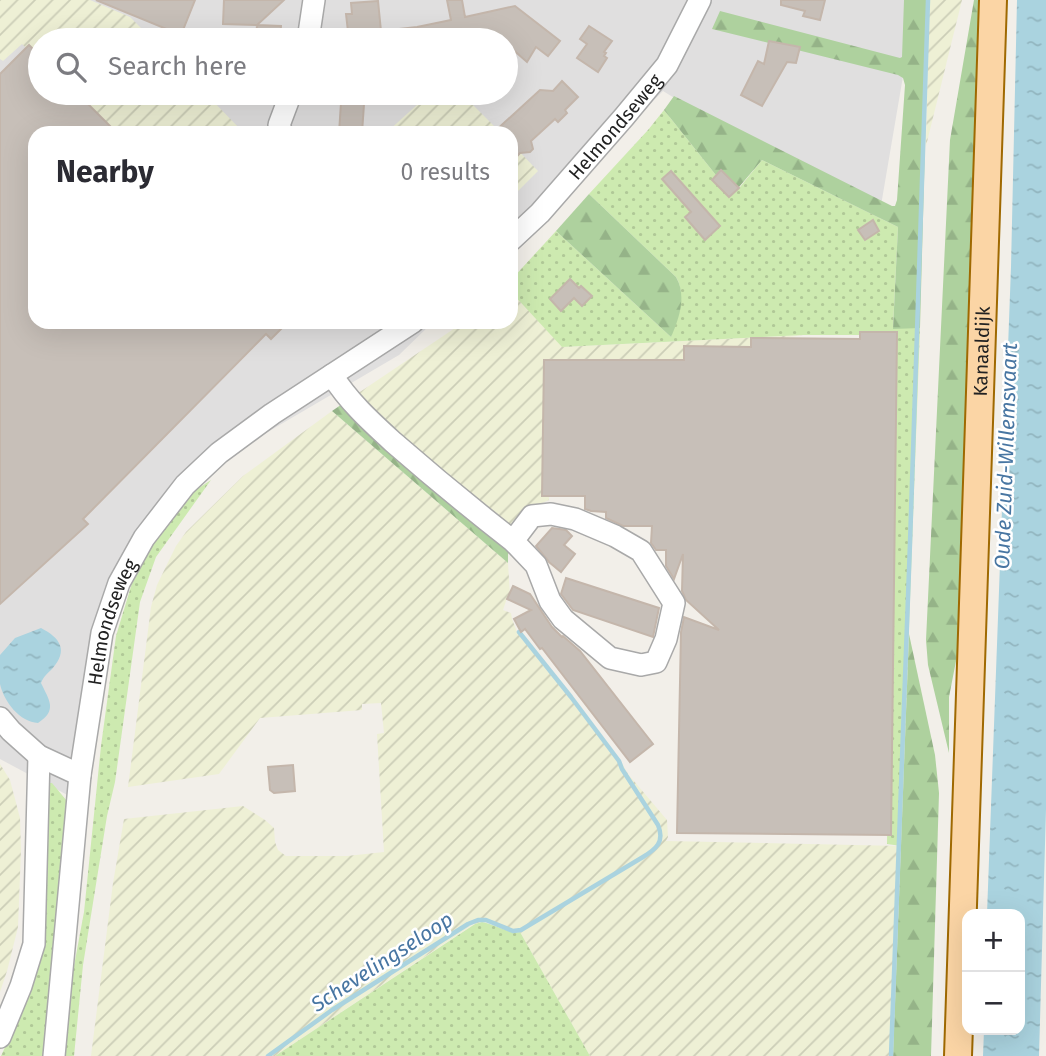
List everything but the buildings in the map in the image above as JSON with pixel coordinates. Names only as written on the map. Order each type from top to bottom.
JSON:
[{"type":"main road","name":"Kanaaldijk","points":[[958,1056],[993,0]]},
{"type":"street","points":[[310,28],[314,0]]},
{"type":"street","name":"Helmondseweg","points":[[518,233],[540,213],[667,65],[700,0]]},
{"type":"street","points":[[279,126],[286,105]]},
{"type":"street","name":"Helmondseweg","points":[[54,1056],[80,775],[102,633],[119,583],[144,538],[185,485],[219,453],[272,414],[402,329]]},
{"type":"street","points":[[332,375],[341,390],[360,411],[412,459],[513,541],[536,565],[550,601],[563,619],[610,658],[641,665],[656,662],[666,639],[674,603],[641,551],[575,519],[551,514],[532,516],[513,541]]},
{"type":"street","points":[[0,718],[10,731],[39,756],[80,775]]},
{"type":"street","points":[[0,1037],[21,986],[34,944],[39,756]]},
{"type":"shaded area","points":[[0,0],[916,0],[878,223],[663,91],[518,236],[518,126],[28,126],[28,329],[426,329],[399,355],[218,461],[135,540],[86,673],[86,805],[0,759]]},
{"type":"green space","points":[[0,0],[90,0],[130,17],[141,28],[28,28],[28,50],[22,44],[3,61],[0,59]]},
{"type":"green space","points":[[904,0],[929,0],[920,328],[893,329],[898,227],[762,160],[739,187],[731,191],[727,189],[664,110],[674,96],[895,206],[905,85],[903,78],[712,29],[720,11],[900,58]]},
{"type":"green space","points":[[929,0],[962,0],[926,146]]},
{"type":"green space","points":[[974,0],[985,0],[963,625],[949,697],[949,753],[928,665],[926,640],[950,140]]},
{"type":"green space","points":[[85,105],[217,105],[237,126],[106,126]]},
{"type":"green space","points":[[417,105],[473,105],[494,126],[394,126]]},
{"type":"green space","points":[[664,110],[727,189],[740,187],[762,160],[898,227],[893,328],[920,328],[901,846],[887,844],[895,335],[803,335],[562,347],[518,300],[518,272],[556,231],[671,337],[680,299],[676,277],[589,194]]},
{"type":"green space","points":[[518,150],[538,171],[518,191]]},
{"type":"green space","points":[[589,194],[676,277],[681,300],[671,337],[556,231]]},
{"type":"green space","points":[[518,299],[563,347],[803,335],[759,342],[760,352],[693,365],[550,363],[549,500],[524,511],[506,533],[348,400],[454,329],[518,329]]},
{"type":"green space","points":[[348,400],[508,535],[508,563],[332,411]]},
{"type":"green space","points":[[332,411],[508,563],[510,595],[503,610],[511,613],[517,632],[667,820],[666,841],[901,846],[893,1056],[590,1056],[520,932],[514,933],[495,924],[482,922],[474,924],[275,1056],[91,1056],[124,819],[243,806],[274,828],[278,850],[286,856],[347,856],[384,852],[377,734],[384,733],[381,703],[362,704],[362,710],[260,718],[219,774],[128,787],[151,607],[157,585],[176,546],[186,532],[243,476]]},
{"type":"green space","points":[[211,480],[156,557],[140,602],[115,782],[83,965],[74,1056],[64,1056],[71,982],[84,912],[101,746],[116,636],[132,583],[144,559],[161,532],[194,491]]},
{"type":"green space","points":[[909,634],[935,755],[939,793],[931,1056],[893,1056]]},
{"type":"green space","points":[[0,764],[10,780],[20,818],[21,850],[18,927],[0,992]]},
{"type":"green space","points":[[46,783],[52,783],[67,801],[45,1056],[1,1056],[18,1019]]},
{"type":"green space","points":[[482,922],[520,932],[590,1056],[275,1056],[475,924]]},
{"type":"water","name":"Oude Zuid-Willemsvaart","points":[[1017,0],[1046,0],[1046,809],[1039,1056],[983,1056],[984,1035],[1025,1035],[1025,909],[987,909],[1011,267]]},
{"type":"water","points":[[41,628],[57,640],[61,650],[57,662],[41,683],[50,709],[38,723],[19,715],[5,698],[0,684],[0,655],[15,638]]},
{"type":"waterway","points":[[891,1056],[928,0]]},
{"type":"waterway","name":"Schevelingseloop","points":[[268,1056],[332,1010],[468,924],[486,920],[513,931],[521,930],[643,857],[658,844],[658,825],[619,761],[519,632]]}]
